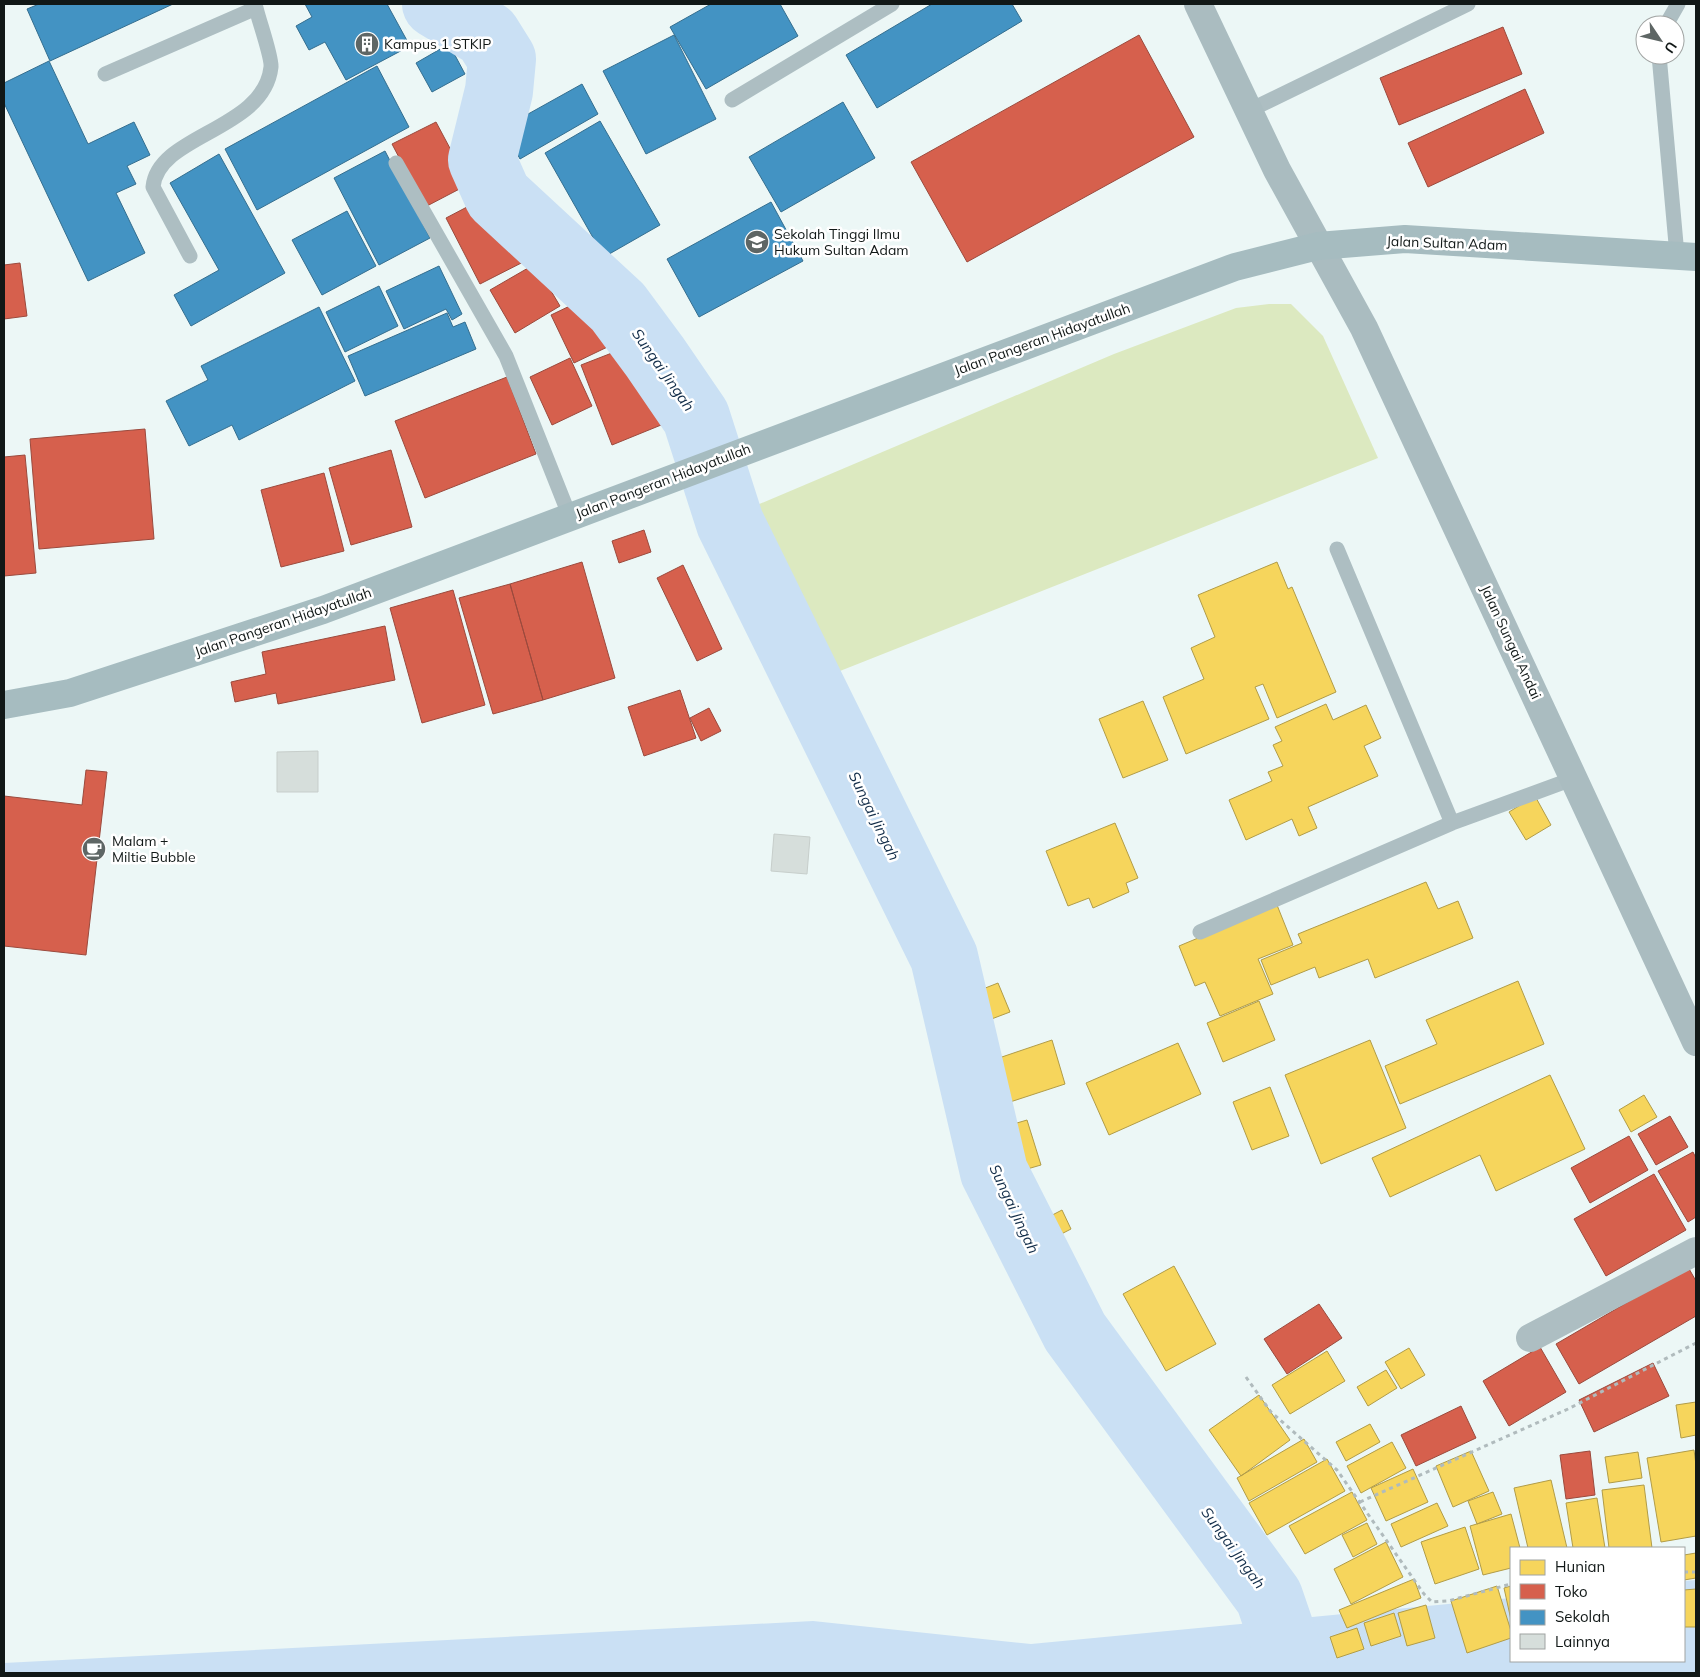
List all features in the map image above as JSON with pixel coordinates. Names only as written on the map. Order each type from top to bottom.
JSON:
[{"type":"main road","name":"Jalan Sultan Adam","points":[[1318,246],[1406,239],[1687,256]]},
{"type":"main road","name":"Jalan Pangeran Hidayatullah","points":[[4,705],[70,693],[146,670],[323,610],[745,449],[1235,267],[1318,246]]},
{"type":"street","points":[[1198,4],[1277,170],[1318,246]]},
{"type":"street","name":"Jalan Sungai Andai","points":[[1318,246],[1364,328],[1575,778],[1696,1042]]},
{"type":"street","points":[[1530,1338],[1696,1251]]},
{"type":"lane","points":[[732,100],[892,4]]},
{"type":"lane","points":[[1248,111],[1468,4]]},
{"type":"lane","points":[[1672,15],[1678,4]]},
{"type":"lane","points":[[105,74],[255,6],[271,66],[264,89],[250,107],[163,161],[154,179],[153,187],[190,256]]},
{"type":"lane","points":[[1660,65],[1687,256]]},
{"type":"lane","points":[[396,163],[506,356],[570,517]]},
{"type":"lane","points":[[1337,549],[1452,823]]},
{"type":"lane","points":[[1200,932],[1452,823],[1575,778]]},
{"type":"path","points":[[1360,1502],[1568,1409],[1696,1343]]},
{"type":"path","points":[[1246,1377],[1271,1412],[1337,1470],[1424,1594],[1432,1602],[1448,1601],[1510,1584]]},
{"type":"green space","points":[[1269,304],[1291,304],[1323,336],[1378,458],[840,671],[757,505],[1114,354],[1236,308]]},
{"type":"water","points":[[1696,1580],[1696,1673],[4,1673],[4,1663],[813,1621],[1031,1644],[1510,1598],[1510,1662],[1685,1662],[1685,1581]]},
{"type":"building: Hunian","points":[[1277,562],[1288,589],[1292,587],[1336,692],[1277,718],[1263,684],[1255,687],[1269,719],[1186,754],[1163,697],[1204,679],[1191,648],[1215,637],[1198,595]]},
{"type":"building: Hunian","points":[[1143,701],[1168,760],[1123,778],[1099,719]]},
{"type":"building: Hunian","points":[[1326,704],[1333,720],[1366,705],[1381,738],[1364,746],[1378,776],[1308,807],[1317,828],[1299,836],[1292,819],[1246,840],[1229,800],[1272,781],[1268,772],[1283,766],[1273,745],[1282,741],[1275,727]]},
{"type":"building: Hunian","points":[[1535,796],[1551,825],[1526,840],[1509,812]]},
{"type":"building: Hunian","points":[[1115,823],[1138,878],[1126,883],[1129,892],[1093,908],[1089,898],[1068,906],[1046,851]]},
{"type":"building: Hunian","points":[[1426,882],[1438,909],[1458,901],[1473,938],[1375,978],[1368,959],[1319,978],[1315,967],[1271,985],[1261,960],[1302,943],[1298,934]]},
{"type":"building: Hunian","points":[[1277,905],[1293,945],[1258,959],[1273,994],[1220,1016],[1205,982],[1195,986],[1179,946]]},
{"type":"building: Hunian","points":[[1518,981],[1544,1044],[1400,1104],[1385,1066],[1437,1044],[1426,1020]]},
{"type":"building: Hunian","points":[[998,983],[1010,1012],[981,1023],[970,994]]},
{"type":"building: Hunian","points":[[1259,1001],[1275,1040],[1223,1062],[1207,1023]]},
{"type":"building: Hunian","points":[[1052,1040],[1065,1084],[1007,1103],[993,1060]]},
{"type":"building: Hunian","points":[[1370,1040],[1406,1128],[1321,1164],[1285,1075]]},
{"type":"building: Hunian","points":[[1178,1043],[1201,1094],[1109,1135],[1086,1083]]},
{"type":"building: Hunian","points":[[1550,1075],[1585,1149],[1496,1191],[1480,1155],[1390,1197],[1372,1158]]},
{"type":"building: Hunian","points":[[1270,1087],[1289,1136],[1252,1150],[1233,1102]]},
{"type":"building: Hunian","points":[[1644,1095],[1657,1117],[1631,1132],[1619,1110]]},
{"type":"building: Hunian","points":[[1027,1120],[1041,1165],[1003,1176],[990,1131]]},
{"type":"building: Hunian","points":[[1062,1210],[1071,1229],[1044,1243],[1035,1224]]},
{"type":"building: Hunian","points":[[1174,1266],[1216,1344],[1166,1371],[1123,1294]]},
{"type":"building: Hunian","points":[[1409,1348],[1425,1375],[1401,1389],[1385,1362]]},
{"type":"building: Hunian","points":[[1327,1351],[1345,1381],[1290,1414],[1272,1385]]},
{"type":"building: Hunian","points":[[1386,1370],[1397,1388],[1368,1406],[1357,1387]]},
{"type":"building: Hunian","points":[[1259,1395],[1290,1440],[1241,1476],[1209,1430]]},
{"type":"building: Hunian","points":[[1696,1402],[1696,1435],[1681,1438],[1676,1405]]},
{"type":"building: Hunian","points":[[1370,1424],[1380,1442],[1346,1461],[1336,1442]]},
{"type":"building: Hunian","points":[[1304,1439],[1317,1462],[1249,1501],[1237,1478]]},
{"type":"building: Hunian","points":[[1392,1442],[1406,1468],[1361,1493],[1347,1466]]},
{"type":"building: Hunian","points":[[1694,1450],[1696,1465],[1696,1536],[1661,1542],[1647,1458]]},
{"type":"building: Hunian","points":[[1471,1451],[1489,1491],[1453,1507],[1436,1466]]},
{"type":"building: Hunian","points":[[1638,1452],[1642,1478],[1609,1483],[1605,1457]]},
{"type":"building: Hunian","points":[[1327,1459],[1345,1491],[1267,1535],[1249,1503]]},
{"type":"building: Hunian","points":[[1413,1469],[1428,1502],[1386,1521],[1371,1488]]},
{"type":"building: Hunian","points":[[1551,1480],[1567,1547],[1528,1547],[1514,1488]]},
{"type":"building: Hunian","points":[[1644,1485],[1652,1547],[1609,1547],[1602,1490]]},
{"type":"building: Hunian","points":[[1352,1492],[1367,1520],[1305,1554],[1289,1526]]},
{"type":"building: Hunian","points":[[1493,1492],[1502,1514],[1477,1524],[1468,1501]]},
{"type":"building: Hunian","points":[[1597,1498],[1605,1547],[1573,1547],[1566,1503]]},
{"type":"building: Hunian","points":[[1437,1503],[1448,1526],[1401,1547],[1391,1524]]},
{"type":"building: Hunian","points":[[1511,1514],[1520,1547],[1510,1547],[1510,1568],[1483,1575],[1470,1526]]},
{"type":"building: Hunian","points":[[1367,1523],[1377,1544],[1353,1557],[1342,1535]]},
{"type":"building: Hunian","points":[[1465,1527],[1479,1569],[1435,1584],[1421,1542]]},
{"type":"building: Hunian","points":[[1386,1542],[1403,1577],[1351,1604],[1334,1569]]},
{"type":"building: Hunian","points":[[1696,1553],[1696,1578],[1685,1580],[1685,1555]]},
{"type":"building: Hunian","points":[[1414,1579],[1421,1598],[1347,1628],[1339,1610]]},
{"type":"building: Hunian","points":[[1497,1586],[1510,1628],[1510,1638],[1467,1653],[1451,1601]]},
{"type":"building: Hunian","points":[[1510,1586],[1510,1615],[1504,1588]]},
{"type":"building: Hunian","points":[[1696,1589],[1696,1627],[1685,1627],[1685,1590]]},
{"type":"building: Hunian","points":[[1426,1605],[1435,1638],[1407,1646],[1398,1613]]},
{"type":"building: Hunian","points":[[1394,1613],[1401,1636],[1371,1646],[1364,1623]]},
{"type":"building: Hunian","points":[[1357,1628],[1364,1649],[1337,1658],[1330,1637]]},
{"type":"building: Toko","points":[[1503,27],[1522,74],[1399,125],[1380,78]]},
{"type":"building: Toko","points":[[1139,35],[1194,137],[967,262],[911,162]]},
{"type":"building: Toko","points":[[1525,89],[1544,133],[1428,187],[1408,143]]},
{"type":"building: Toko","points":[[436,122],[469,184],[425,207],[392,144]]},
{"type":"building: Toko","points":[[488,196],[507,234],[520,227],[535,256],[480,284],[446,218]]},
{"type":"building: Toko","points":[[20,263],[27,316],[4,319],[4,265]]},
{"type":"building: Toko","points":[[535,264],[560,306],[515,333],[490,290]]},
{"type":"building: Toko","points":[[599,292],[622,340],[574,363],[551,315]]},
{"type":"building: Toko","points":[[635,344],[666,423],[612,445],[581,365]]},
{"type":"building: Toko","points":[[570,358],[592,406],[552,425],[530,377]]},
{"type":"building: Toko","points":[[507,377],[536,454],[425,498],[395,421]]},
{"type":"building: Toko","points":[[145,429],[154,539],[39,549],[30,439]]},
{"type":"building: Toko","points":[[391,450],[412,527],[351,545],[329,468]]},
{"type":"building: Toko","points":[[25,455],[36,573],[4,576],[4,457]]},
{"type":"building: Toko","points":[[324,473],[344,551],[281,567],[261,490]]},
{"type":"building: Toko","points":[[644,530],[651,552],[619,563],[612,541]]},
{"type":"building: Toko","points":[[582,562],[615,678],[543,700],[510,584]]},
{"type":"building: Toko","points":[[683,565],[722,649],[697,661],[657,578]]},
{"type":"building: Toko","points":[[510,584],[543,700],[493,714],[459,598]]},
{"type":"building: Toko","points":[[453,590],[485,705],[422,723],[390,608]]},
{"type":"building: Toko","points":[[385,626],[395,680],[278,704],[276,693],[235,702],[231,682],[266,674],[262,652]]},
{"type":"building: Toko","points":[[680,690],[696,738],[644,756],[628,707]]},
{"type":"building: Toko","points":[[709,708],[721,731],[701,741],[690,718]]},
{"type":"building: Toko","points":[[86,770],[107,772],[86,955],[4,946],[4,796],[82,805]]},
{"type":"building: Toko","points":[[1670,1116],[1688,1147],[1656,1165],[1638,1134]]},
{"type":"building: Toko","points":[[1629,1136],[1648,1170],[1590,1203],[1571,1168]]},
{"type":"building: Toko","points":[[1693,1152],[1696,1158],[1696,1217],[1688,1222],[1658,1171]]},
{"type":"building: Toko","points":[[1654,1174],[1686,1230],[1606,1276],[1574,1219]]},
{"type":"building: Toko","points":[[1688,1267],[1696,1281],[1696,1316],[1579,1384],[1556,1344]]},
{"type":"building: Toko","points":[[1319,1304],[1342,1338],[1287,1374],[1264,1339]]},
{"type":"building: Toko","points":[[1540,1347],[1566,1392],[1509,1426],[1483,1381]]},
{"type":"building: Toko","points":[[1653,1363],[1669,1396],[1594,1432],[1579,1400]]},
{"type":"building: Toko","points":[[1461,1406],[1476,1438],[1416,1466],[1401,1435]]},
{"type":"building: Toko","points":[[1590,1451],[1595,1495],[1566,1499],[1560,1455]]},
{"type":"building: Sekolah","points":[[39,4],[173,4],[50,61],[27,9]]},
{"type":"building: Sekolah","name":"Kampus 1 STKIP","points":[[305,4],[387,4],[410,46],[346,80],[325,42],[309,50],[296,26],[312,17]]},
{"type":"building: Sekolah","points":[[711,4],[780,4],[798,36],[706,89],[670,27]]},
{"type":"building: Sekolah","points":[[932,4],[1012,4],[1022,21],[877,108],[846,55]]},
{"type":"building: Sekolah","points":[[674,35],[716,119],[646,154],[603,71]]},
{"type":"building: Sekolah","points":[[449,44],[465,74],[432,92],[416,63]]},
{"type":"building: Sekolah","points":[[49,61],[88,144],[134,122],[150,155],[127,166],[136,184],[116,193],[145,253],[88,281],[4,103],[4,83]]},
{"type":"building: Sekolah","points":[[377,66],[409,127],[257,210],[225,149]]},
{"type":"building: Sekolah","points":[[582,84],[598,114],[520,159],[503,128]]},
{"type":"building: Sekolah","points":[[843,102],[875,158],[781,212],[749,157]]},
{"type":"building: Sekolah","points":[[600,121],[660,225],[604,257],[545,153]]},
{"type":"building: Sekolah","points":[[385,151],[430,238],[379,265],[334,178]]},
{"type":"building: Sekolah","points":[[219,154],[285,273],[191,326],[174,295],[219,270],[170,183]]},
{"type":"building: Sekolah","points":[[771,202],[803,261],[699,317],[667,259]]},
{"type":"building: Sekolah","points":[[347,211],[376,266],[322,295],[292,240]]},
{"type":"building: Sekolah","points":[[439,266],[462,314],[452,320],[446,309],[404,329],[386,291]]},
{"type":"building: Sekolah","points":[[379,286],[398,326],[345,352],[326,312]]},
{"type":"building: Sekolah","points":[[319,307],[355,381],[239,440],[232,425],[189,446],[166,401],[208,380],[201,366]]},
{"type":"building: Sekolah","points":[[447,313],[453,327],[465,322],[476,349],[365,396],[348,356]]},
{"type":"building: Lainnya","points":[[318,751],[318,792],[277,792],[277,752]]},
{"type":"building: Lainnya","points":[[774,834],[810,837],[807,874],[771,871]]},
{"type":"waterway","name":"Sungai Jingah","points":[[436,4],[487,35],[502,59],[499,91],[482,160],[498,196],[618,307],[696,417],[730,523],[944,957],[994,1172],[1075,1332],[1269,1597],[1295,1673]]},
{"type":"place","name":"Kampus 1 STKIP","points":[[367,44]]},
{"type":"place","name":"Sekolah Tinggi Ilmu Hukum Sultan Adam","points":[[757,242]]},
{"type":"place","name":"Malam + Miltie Bubble","points":[[94,849]]}]
